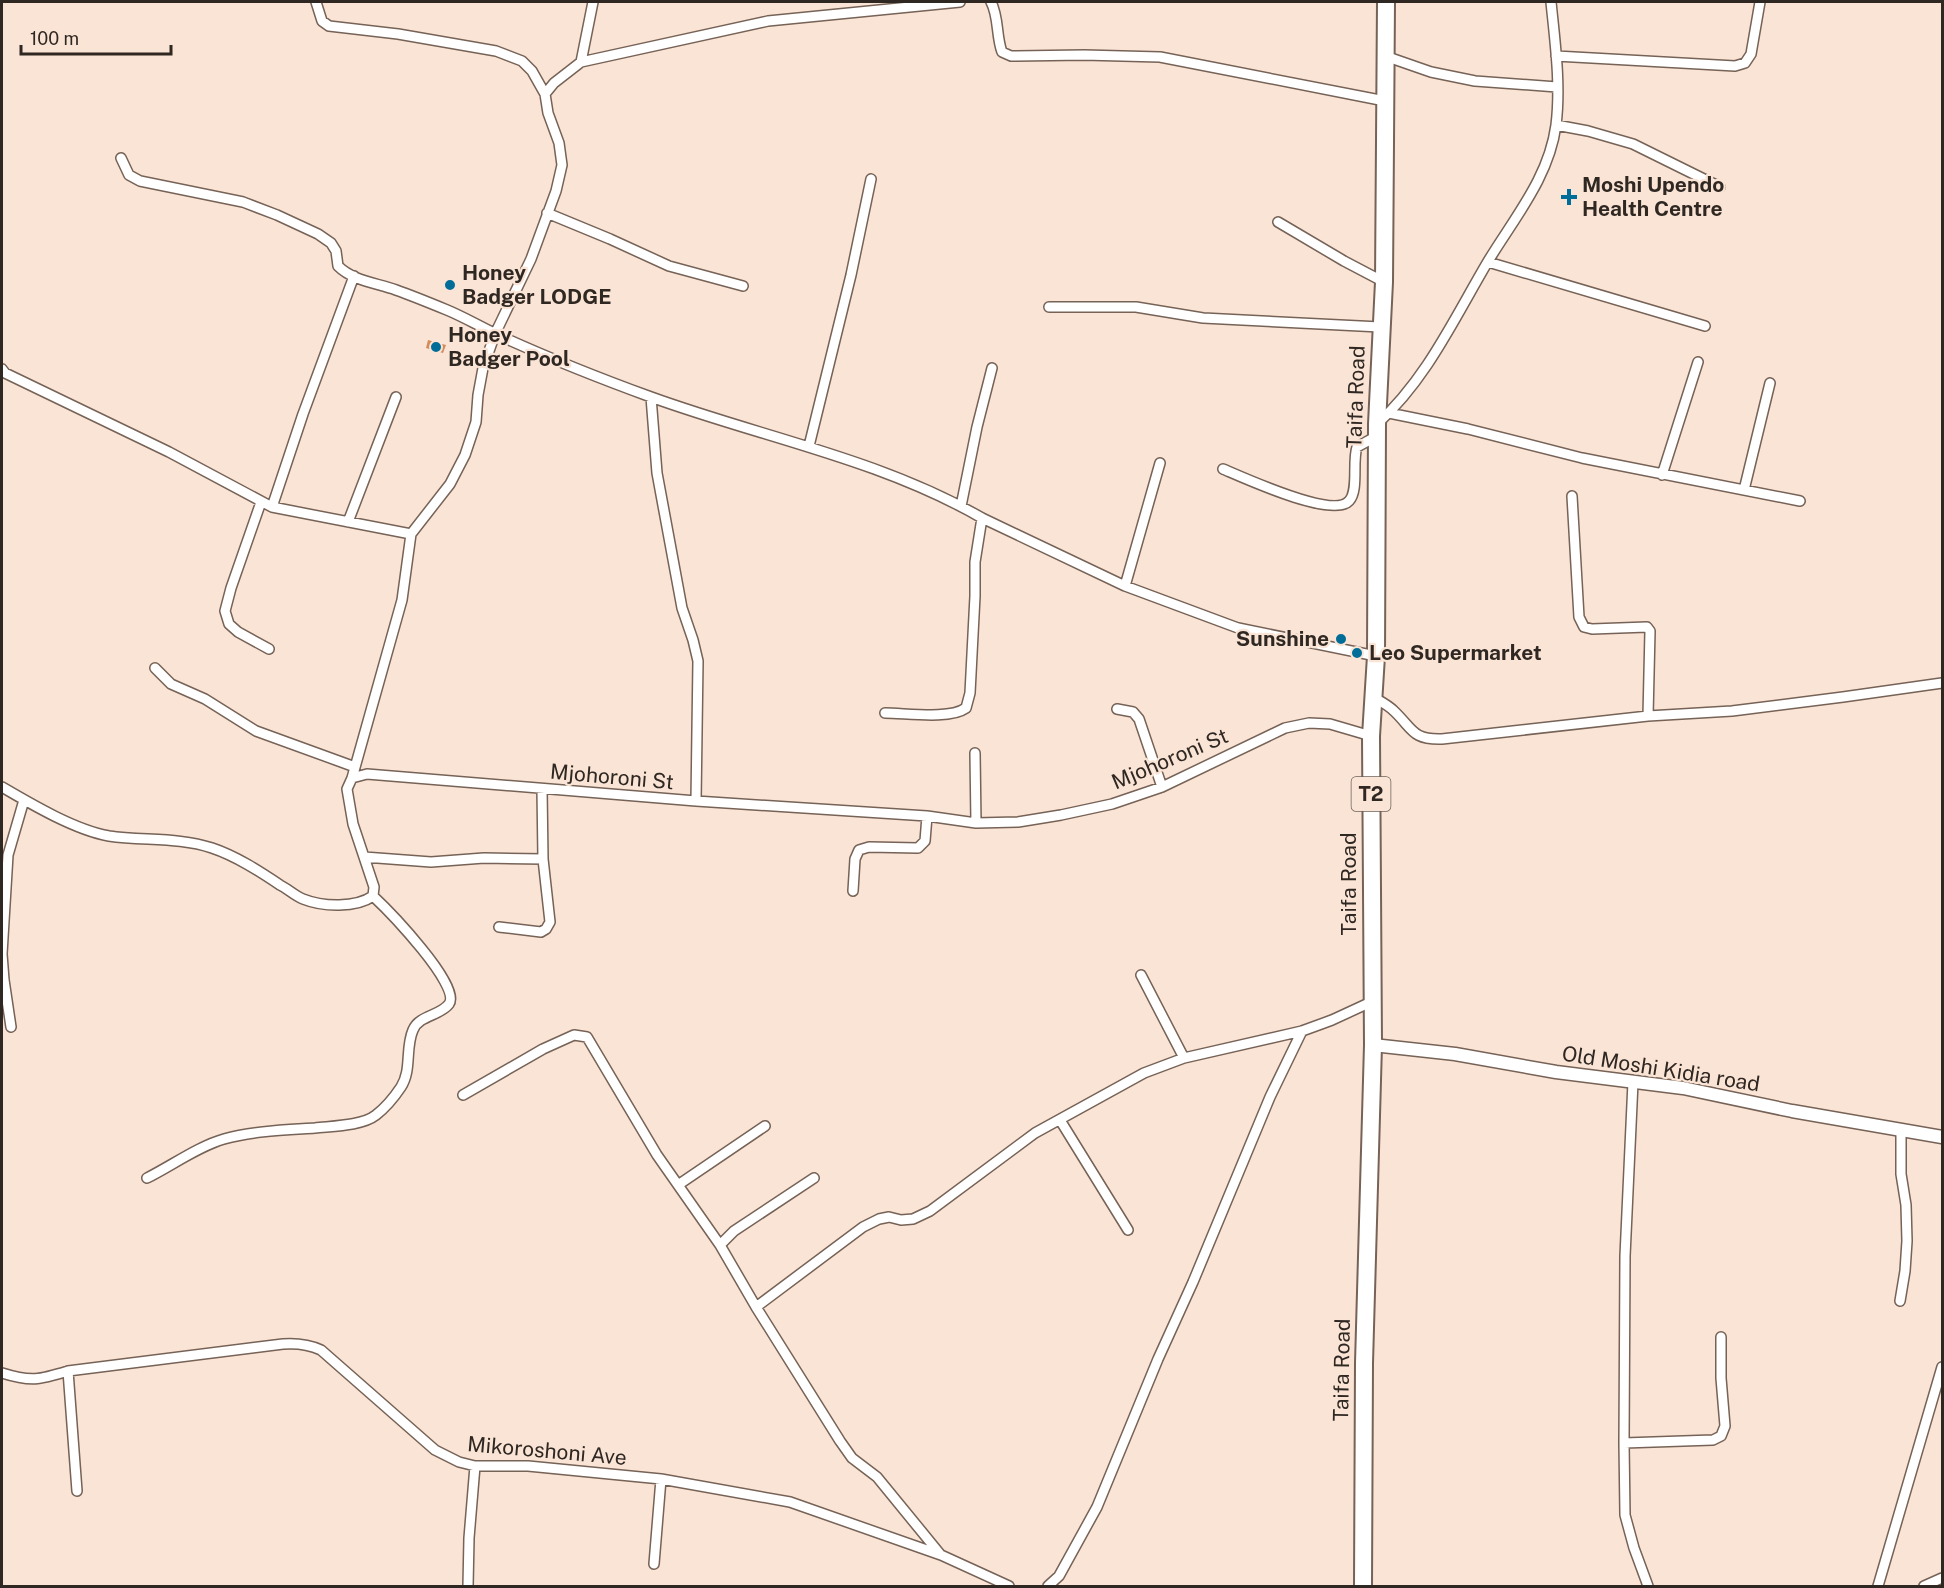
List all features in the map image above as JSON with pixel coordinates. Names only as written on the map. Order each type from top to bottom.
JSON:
[{"type":"highway","name":"Taifa Road","points":[[1363,1587],[1364,1364],[1372,1045],[1371,735],[1376,656],[1381,425],[1380,327],[1384,282],[1386,2]]},
{"type":"street","points":[[147,1178],[222,1139],[344,1125],[375,1115],[402,1086],[408,1068],[411,1033],[415,1026],[448,1006],[452,998],[449,988],[417,943],[373,896],[374,887],[352,824],[347,789],[402,600],[411,534],[450,484],[465,455],[476,422],[483,368],[495,334],[531,259],[555,191],[561,165],[559,143],[548,112],[545,94],[532,71],[522,61],[496,51],[398,34],[329,26],[322,21],[316,2]]},
{"type":"street","points":[[581,62],[593,2]]},
{"type":"street","points":[[545,94],[554,83],[581,62],[768,21],[960,2]]},
{"type":"street","points":[[991,2],[996,10],[1002,52],[1011,56],[1160,57],[1385,101]]},
{"type":"street","points":[[1222,469],[1290,497],[1330,505],[1343,505],[1350,501],[1353,493],[1357,447],[1381,425],[1418,378],[1530,197],[1545,165],[1556,125],[1556,56],[1551,2]]},
{"type":"street","points":[[1556,56],[1735,66],[1745,63],[1750,54],[1760,2]]},
{"type":"street","points":[[1385,56],[1431,72],[1475,81],[1557,87]]},
{"type":"street","points":[[1556,125],[1588,131],[1633,144],[1720,187]]},
{"type":"street","points":[[121,158],[129,175],[140,181],[243,202],[278,214],[318,234],[331,243],[336,251],[338,266],[354,276],[395,289],[450,311],[495,334],[651,397],[738,426],[809,446],[890,476],[961,506],[1125,586],[1238,628],[1376,656]]},
{"type":"street","points":[[809,446],[851,276],[871,179]]},
{"type":"street","points":[[547,213],[669,266],[743,286]]},
{"type":"street","points":[[1278,222],[1384,282]]},
{"type":"street","points":[[1488,262],[1705,326]]},
{"type":"street","points":[[272,507],[303,414],[354,276]]},
{"type":"street","points":[[1049,306],[1136,307],[1203,318],[1380,327]]},
{"type":"street","points":[[1662,475],[1698,362]]},
{"type":"street","points":[[961,506],[992,368]]},
{"type":"street","points":[[2,369],[5,373],[169,452],[272,507],[411,534]]},
{"type":"street","points":[[1744,490],[1770,382]]},
{"type":"street","points":[[348,522],[396,397]]},
{"type":"street","points":[[651,397],[657,473],[682,608],[698,661],[696,801]]},
{"type":"street","points":[[1381,425],[1467,429],[1582,458],[1800,501]]},
{"type":"street","points":[[1125,586],[1160,463]]},
{"type":"street","points":[[1572,496],[1579,617],[1584,627],[1592,629],[1647,627],[1650,630],[1648,716]]},
{"type":"street","points":[[261,502],[225,611],[229,624],[238,632],[269,649]]},
{"type":"street","points":[[885,713],[959,713],[966,708],[970,693],[975,562],[982,518]]},
{"type":"street","points":[[155,668],[171,684],[205,699],[256,731],[355,767]]},
{"type":"street","points":[[1373,697],[1392,709],[1414,733],[1426,740],[1648,716],[1732,711],[1844,698],[1942,683]]},
{"type":"street","points":[[1117,709],[1133,712],[1139,719],[1162,787]]},
{"type":"street","name":"Mjohoroni St","points":[[352,778],[367,774],[696,801],[927,816],[976,822],[1018,822],[1112,804],[1162,787],[1285,728],[1309,723],[1330,724],[1371,735]]},
{"type":"street","points":[[975,753],[976,822]]},
{"type":"street","points":[[2,786],[24,800],[89,831],[124,838],[195,844],[213,848],[247,865],[303,899],[330,905],[364,902],[373,896]]},
{"type":"street","points":[[499,927],[541,932],[550,922],[543,859],[542,789]]},
{"type":"street","points":[[11,1027],[4,980],[3,932],[8,855],[24,800]]},
{"type":"street","points":[[853,891],[855,860],[859,850],[869,847],[918,848],[925,841],[927,816]]},
{"type":"street","points":[[364,857],[431,862],[484,858],[543,859]]},
{"type":"street","points":[[1141,975],[1184,1059]]},
{"type":"street","points":[[756,1307],[863,1227],[879,1219],[890,1217],[901,1220],[913,1219],[930,1210],[1035,1134],[1144,1073],[1184,1059],[1302,1031],[1371,1002]]},
{"type":"street","points":[[1048,1587],[1059,1576],[1096,1508],[1270,1097],[1302,1031]]},
{"type":"street","points":[[463,1095],[543,1049],[574,1035],[587,1037],[657,1155],[720,1245],[840,1441],[852,1458],[877,1477],[941,1555]]},
{"type":"street","name":"Old Moshi Kidia road","points":[[1372,1045],[1455,1054],[1556,1072],[1683,1088],[1792,1111],[1942,1137]]},
{"type":"street","points":[[1633,1083],[1625,1256],[1623,1443],[1625,1515],[1648,1587]]},
{"type":"street","points":[[1060,1120],[1128,1230]]},
{"type":"street","points":[[678,1185],[765,1126]]},
{"type":"street","points":[[1900,1301],[1907,1241],[1906,1205],[1901,1174],[1901,1130]]},
{"type":"street","points":[[720,1245],[734,1231],[814,1178]]},
{"type":"street","points":[[1623,1443],[1713,1440],[1721,1436],[1725,1426],[1720,1337]]},
{"type":"street","name":"Mikoroshoni Ave","points":[[2,1373],[20,1379],[34,1380],[68,1371],[301,1343],[321,1350],[435,1450],[459,1462],[475,1466],[528,1466],[661,1479],[790,1502],[941,1555],[1009,1587]]},
{"type":"street","points":[[1878,1587],[1942,1367]]},
{"type":"street","points":[[68,1371],[77,1491]]},
{"type":"street","points":[[468,1587],[469,1538],[475,1466]]},
{"type":"street","points":[[654,1564],[661,1479]]},
{"type":"street","points":[[1924,1587],[1942,1578]]},
{"type":"shaded area","name":"Honey Badger Pool","points":[[428,340],[446,345],[443,353],[426,348]]},
{"type":"place","name":"Moshi Upendo Health Centre","points":[[1569,197]]},
{"type":"place","name":"Honey Badger LODGE","points":[[450,285]]},
{"type":"place","name":"Honey Badger Pool","points":[[436,347]]},
{"type":"place","name":"Sunshine","points":[[1341,639]]},
{"type":"place","name":"Leo Supermarket","points":[[1357,653]]}]
